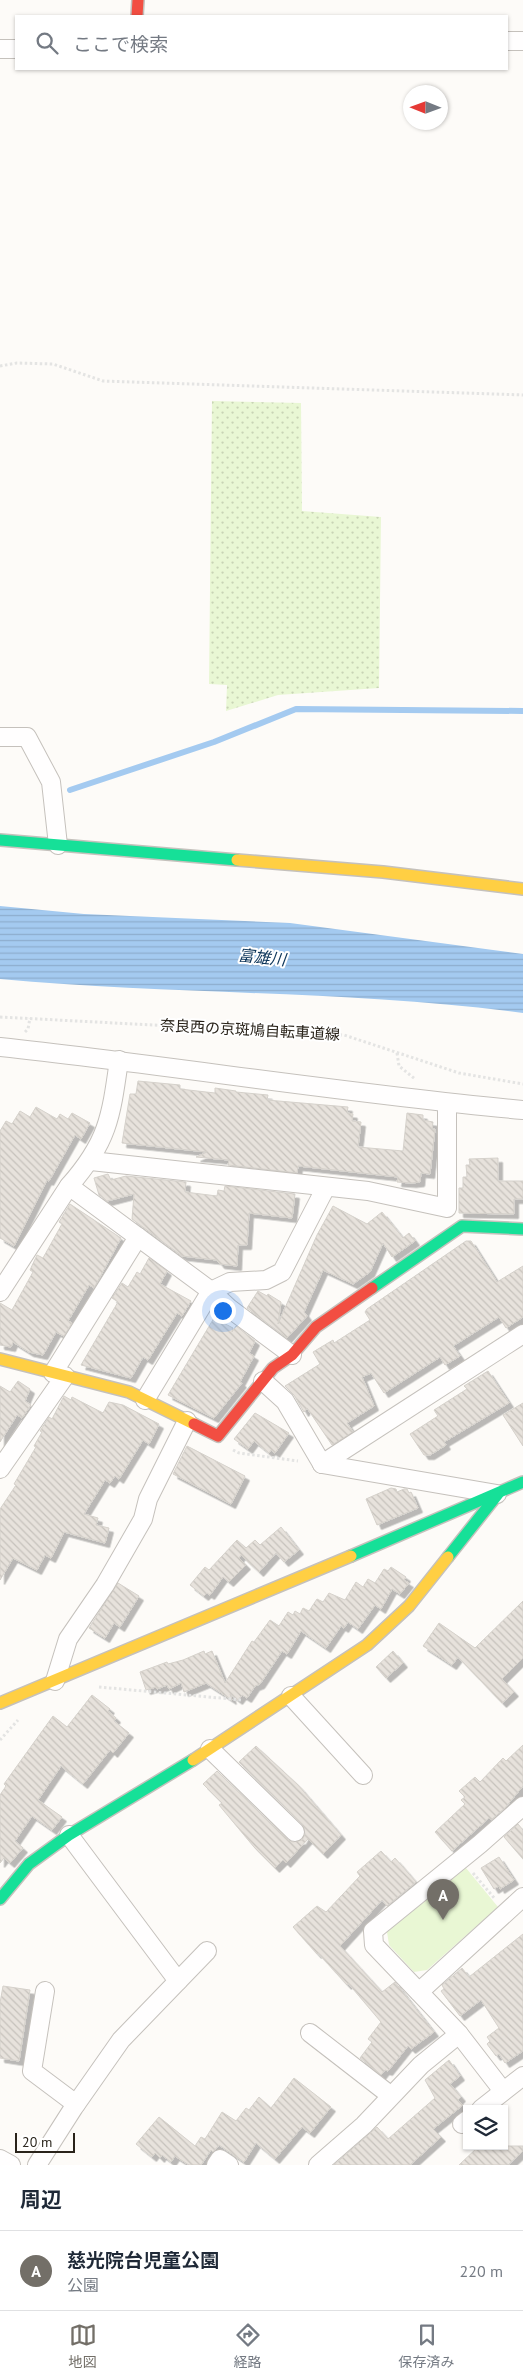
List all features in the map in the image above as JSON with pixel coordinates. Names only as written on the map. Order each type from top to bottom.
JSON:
[{"type":"street","points":[[137,15],[138,0]]},
{"type":"street","points":[[508,41],[523,41]]},
{"type":"street","points":[[0,49],[15,49]]},
{"type":"street","points":[[0,737],[27,737],[51,782],[58,845]]},
{"type":"street","points":[[0,840],[383,872],[523,889]]},
{"type":"street","points":[[0,1046],[447,1103],[523,1110]]},
{"type":"street","points":[[1,1289],[69,1186],[91,1161],[107,1128],[119,1060]]},
{"type":"street","points":[[91,1161],[368,1191],[447,1208],[447,1103]]},
{"type":"street","points":[[69,1186],[211,1291],[229,1308],[292,1355]]},
{"type":"street","points":[[145,1400],[211,1291],[230,1282],[266,1280],[282,1272],[326,1187]]},
{"type":"street","points":[[0,1360],[129,1392],[218,1436],[273,1368],[292,1355],[316,1327],[462,1226],[523,1229]]},
{"type":"street","points":[[0,1469],[59,1375],[138,1237]]},
{"type":"street","points":[[322,1464],[523,1334]]},
{"type":"street","points":[[263,1381],[285,1401],[322,1464],[498,1494]]},
{"type":"street","points":[[55,1680],[68,1639],[105,1586],[142,1519],[148,1499],[187,1421]]},
{"type":"street","points":[[0,1703],[523,1482]]},
{"type":"street","points":[[0,1899],[30,1864],[69,1835],[210,1749],[367,1645],[409,1606],[498,1494]]},
{"type":"street","points":[[285,1700],[363,1775]]},
{"type":"street","points":[[210,1749],[296,1832]]},
{"type":"street","points":[[503,2091],[459,2034],[374,1945],[373,1931],[462,1859],[523,1806]]},
{"type":"street","points":[[69,1835],[178,1981]]},
{"type":"street","points":[[419,1992],[523,1897]]},
{"type":"street","points":[[37,2165],[76,2104],[121,2040],[207,1951]]},
{"type":"street","points":[[45,1991],[32,2071],[76,2104]]},
{"type":"street","points":[[310,2033],[390,2095]]},
{"type":"street","points":[[318,2165],[364,2125],[390,2095],[421,2065],[459,2034]]},
{"type":"street","points":[[486,2105],[523,2076]]},
{"type":"street","points":[[0,2159],[11,2165]]},
{"type":"street","points":[[216,2165],[220,2159],[228,2165]]},
{"type":"path","points":[[0,366],[17,363],[53,364],[103,382],[523,395]]},
{"type":"path","name":"奈良西の京斑鳩自転車道線","points":[[0,1017],[344,1034],[459,1074],[523,1084]]},
{"type":"path","points":[[218,1436],[226,1446],[239,1453],[322,1464]]},
{"type":"path","points":[[91,1686],[126,1691],[285,1700]]},
{"type":"path","points":[[462,1859],[506,1913]]},
{"type":"green space","points":[[212,401],[301,403],[302,511],[381,517],[379,688],[278,695],[226,711],[227,685],[209,684]]},
{"type":"green space","points":[[466,1868],[498,1907],[427,1970],[414,1972],[389,1945],[387,1932]]},
{"type":"water","name":"富雄川","points":[[0,906],[84,914],[290,923],[523,954],[523,1013],[393,1000],[131,988],[0,979]]},
{"type":"building","points":[[138,1081],[180,1085],[180,1089],[215,1093],[215,1088],[268,1095],[267,1100],[348,1107],[347,1113],[353,1114],[352,1121],[361,1122],[358,1147],[403,1151],[407,1113],[423,1115],[423,1120],[433,1122],[432,1129],[435,1129],[430,1174],[421,1173],[420,1182],[412,1183],[397,1182],[398,1177],[298,1166],[297,1173],[228,1165],[229,1160],[196,1157],[207,1152],[122,1143],[130,1094],[136,1094]]},
{"type":"building","points":[[36,1107],[57,1119],[60,1114],[68,1119],[72,1113],[90,1123],[81,1139],[75,1135],[49,1181],[47,1180],[14,1246],[0,1238],[0,1131],[6,1121],[12,1124],[20,1111],[30,1117]]},
{"type":"building","points":[[498,1158],[498,1181],[523,1181],[523,1199],[514,1199],[514,1214],[459,1213],[459,1188],[463,1188],[463,1177],[467,1177],[466,1165],[470,1165],[469,1159]]},
{"type":"building","points":[[108,1174],[111,1180],[126,1176],[186,1182],[185,1192],[217,1196],[218,1190],[224,1191],[225,1186],[295,1194],[292,1218],[249,1213],[247,1245],[238,1245],[237,1266],[220,1264],[217,1260],[182,1256],[132,1219],[134,1194],[107,1201],[99,1195],[94,1178]]},
{"type":"building","points":[[70,1204],[121,1238],[94,1288],[89,1285],[68,1321],[72,1323],[64,1336],[56,1332],[43,1355],[29,1352],[13,1342],[11,1347],[0,1345],[0,1303],[12,1310],[33,1272],[30,1270],[37,1255],[43,1258],[62,1224],[59,1222]]},
{"type":"building","points":[[333,1206],[367,1224],[382,1212],[403,1238],[409,1233],[415,1241],[392,1257],[383,1243],[370,1272],[353,1284],[323,1270],[304,1312],[307,1316],[287,1338],[247,1308],[258,1291],[267,1296],[268,1294],[281,1302],[278,1324],[317,1235]]},
{"type":"building","points":[[466,1241],[471,1241],[497,1282],[523,1266],[523,1317],[506,1328],[499,1317],[453,1346],[460,1356],[445,1365],[440,1357],[384,1393],[371,1373],[362,1377],[374,1406],[347,1423],[353,1432],[332,1445],[307,1408],[304,1412],[294,1395],[285,1386],[320,1364],[313,1352],[333,1340],[334,1343],[370,1320],[365,1312],[367,1309]]},
{"type":"building","points":[[149,1258],[167,1271],[160,1284],[191,1301],[182,1316],[177,1313],[148,1360],[143,1357],[131,1378],[81,1365],[118,1302],[112,1298],[122,1283],[128,1287],[137,1272],[140,1274]]},
{"type":"building","points":[[214,1318],[233,1328],[232,1332],[236,1326],[255,1341],[249,1353],[254,1356],[240,1382],[242,1383],[214,1418],[168,1395]]},
{"type":"building","points":[[488,1371],[509,1403],[444,1442],[446,1445],[430,1455],[424,1455],[410,1434],[438,1416],[434,1410],[467,1389],[464,1386]]},
{"type":"building","points":[[18,1381],[30,1389],[25,1401],[31,1405],[22,1418],[17,1415],[0,1442],[0,1386],[10,1392]]},
{"type":"building","points":[[64,1396],[71,1400],[72,1397],[103,1413],[109,1402],[123,1405],[159,1424],[149,1444],[143,1440],[119,1479],[115,1476],[110,1483],[105,1480],[84,1514],[98,1518],[96,1525],[109,1528],[105,1543],[64,1532],[51,1558],[45,1555],[37,1570],[13,1558],[0,1580],[0,1509],[16,1485],[14,1484],[36,1447],[34,1446],[42,1432],[40,1431],[49,1417],[52,1419]]},
{"type":"building","points":[[523,1403],[523,1446],[503,1415]]},
{"type":"building","points":[[255,1413],[289,1433],[275,1453],[271,1450],[269,1453],[254,1441],[248,1449],[234,1439]]},
{"type":"building","points":[[187,1446],[245,1476],[231,1504],[173,1474]]},
{"type":"building","points":[[391,1488],[396,1489],[397,1492],[407,1489],[409,1493],[411,1492],[418,1508],[377,1525],[366,1499]]},
{"type":"building","points":[[281,1527],[299,1550],[284,1562],[276,1553],[259,1572],[241,1555],[239,1558],[246,1565],[229,1582],[223,1577],[210,1595],[207,1593],[204,1596],[190,1585],[205,1567],[209,1570],[237,1540],[246,1548],[255,1540],[260,1545]]},
{"type":"building","points":[[391,1567],[406,1577],[404,1580],[409,1583],[400,1594],[392,1589],[381,1609],[375,1605],[358,1629],[348,1622],[344,1628],[341,1626],[326,1648],[301,1631],[287,1654],[282,1651],[260,1684],[255,1686],[247,1698],[242,1695],[238,1700],[230,1694],[232,1700],[206,1683],[184,1692],[181,1683],[169,1689],[167,1685],[157,1689],[156,1687],[146,1690],[140,1672],[167,1662],[168,1664],[183,1660],[204,1651],[205,1654],[212,1651],[225,1683],[252,1641],[254,1642],[270,1620],[279,1626],[288,1612],[293,1615],[295,1611],[300,1614],[303,1608],[309,1611],[317,1599],[323,1602],[329,1593],[345,1600],[356,1582],[363,1587],[368,1579],[375,1583],[384,1569],[388,1571]]},
{"type":"building","points":[[118,1583],[139,1596],[120,1627],[114,1623],[105,1638],[89,1628]]},
{"type":"building","points":[[523,1601],[523,1658],[502,1679],[514,1692],[502,1703],[458,1657],[452,1665],[423,1646],[439,1623],[475,1648]]},
{"type":"building","points":[[393,1651],[403,1663],[386,1678],[376,1667]]},
{"type":"building","points":[[92,1695],[110,1709],[108,1711],[116,1718],[114,1721],[129,1733],[113,1753],[110,1750],[83,1784],[61,1766],[38,1800],[62,1817],[52,1830],[32,1816],[15,1841],[23,1848],[10,1863],[4,1858],[0,1863],[0,1795],[6,1786],[4,1784],[53,1716],[67,1727]]},
{"type":"building","points":[[523,1745],[523,1786],[505,1808],[491,1820],[489,1818],[452,1851],[435,1832],[465,1804],[461,1800],[465,1797],[459,1791],[475,1777],[480,1782],[503,1758],[506,1761]]},
{"type":"building","points":[[256,1746],[298,1785],[341,1835],[323,1854],[308,1839],[286,1863],[283,1860],[275,1868],[254,1847],[219,1805],[222,1803],[203,1784],[217,1771],[288,1840],[293,1842],[302,1840],[305,1834],[302,1824],[239,1762]]},
{"type":"building","points":[[518,1824],[523,1830],[523,1859],[504,1837]]},
{"type":"building","points":[[381,1851],[391,1862],[395,1858],[416,1882],[387,1906],[382,1900],[340,1946],[382,1992],[395,1982],[434,2032],[411,2049],[408,2046],[388,2071],[385,2070],[381,2075],[360,2058],[372,2042],[368,2039],[381,2022],[348,1983],[347,1985],[293,1927],[317,1906],[326,1912],[360,1876],[357,1872]]},
{"type":"building","points":[[499,1857],[514,1880],[500,1889],[499,1886],[494,1889],[481,1868]]},
{"type":"building","points":[[523,1934],[523,2051],[505,2063],[499,2054],[496,2056],[487,2044],[490,2041],[487,2037],[499,2028],[481,2000],[460,2016],[441,1991],[444,1989],[442,1985],[462,1968],[469,1977]]},
{"type":"building","points":[[3,1986],[30,1990],[19,2061],[0,2058],[0,2003]]},
{"type":"building","points":[[449,2060],[460,2076],[450,2084],[461,2097],[458,2100],[463,2105],[433,2129],[441,2137],[410,2165],[334,2165],[377,2127],[388,2139],[435,2098],[425,2080]]},
{"type":"building","points":[[294,2078],[331,2107],[310,2133],[302,2127],[275,2159],[256,2143],[244,2162],[219,2145],[213,2152],[211,2150],[201,2165],[189,2165],[175,2156],[171,2162],[162,2155],[160,2158],[155,2153],[152,2157],[136,2144],[159,2117],[195,2146],[201,2137],[205,2139],[222,2112],[236,2121],[246,2108],[249,2110],[259,2097],[271,2108]]},
{"type":"building","points":[[508,2146],[523,2146],[523,2151],[508,2165],[459,2165],[475,2150],[508,2150]]},
{"type":"waterway","points":[[70,790],[214,742],[296,709],[523,711]]},
{"type":"traffic: fast","points":[[0,840],[237,860]]},
{"type":"traffic: fast","points":[[372,1288],[462,1226],[523,1229]]},
{"type":"traffic: fast","points":[[351,1556],[523,1482]]},
{"type":"traffic: fast","points":[[448,1557],[498,1494]]},
{"type":"traffic: fast","points":[[0,1899],[29,1864],[69,1835],[193,1760]]},
{"type":"traffic: slow","points":[[237,860],[383,872],[523,889]]},
{"type":"traffic: slow","points":[[0,1359],[129,1392],[194,1424]]},
{"type":"traffic: slow","points":[[0,1703],[351,1556]]},
{"type":"traffic: slow","points":[[193,1760],[367,1645],[409,1606],[448,1557]]},
{"type":"traffic: jam","points":[[137,15],[138,0]]},
{"type":"traffic: jam","points":[[194,1424],[218,1436],[273,1368],[292,1355],[316,1327],[372,1288]]},
{"type":"place","name":"慈光院台児童公園","points":[[443,1920]]}]
